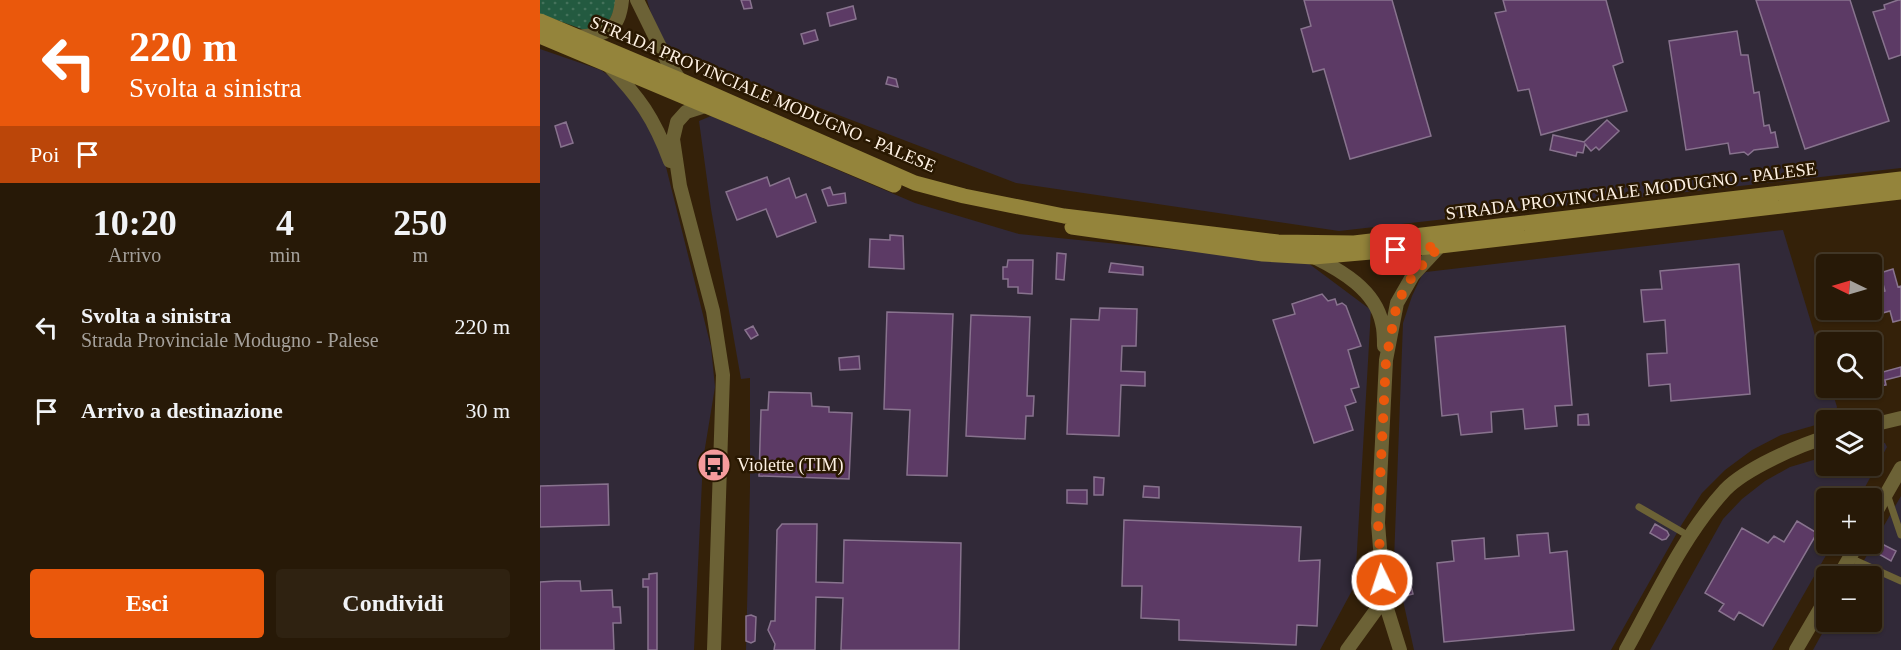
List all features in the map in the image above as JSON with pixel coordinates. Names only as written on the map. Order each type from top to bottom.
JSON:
[{"type":"main road","name":"STRADA PROVINCIALE MODUGNO - PALESE","points":[[540,21],[915,183],[964,196],[1064,216],[1278,242],[1354,243],[1901,179]]},
{"type":"main road","name":"STRADA PROVINCIALE MODUGNO - PALESE","points":[[540,36],[911,192],[962,206],[1063,226],[1263,254],[1314,257],[1440,246],[1901,192]]},
{"type":"street","points":[[577,37],[603,34],[610,29],[616,23],[622,0]]},
{"type":"street","points":[[637,0],[668,63],[680,80]]},
{"type":"street","points":[[606,63],[648,112],[662,138],[680,186]]},
{"type":"street","points":[[705,106],[686,112],[677,122],[673,139],[680,186],[712,311],[723,375],[714,650]]},
{"type":"street","points":[[1400,650],[1383,599],[1378,523],[1386,360],[1397,303],[1413,275],[1440,246]]},
{"type":"street","points":[[1314,257],[1349,276],[1368,294],[1382,322],[1386,360]]},
{"type":"street","points":[[1882,423],[1901,418]]},
{"type":"street","points":[[1626,650],[1689,536],[1727,488],[1768,460],[1816,441]]},
{"type":"street","points":[[1882,502],[1901,468]]},
{"type":"street","points":[[1845,566],[1852,554]]},
{"type":"street","points":[[1347,650],[1383,599]]},
{"type":"street","points":[[1796,650],[1816,616]]},
{"type":"lane","points":[[1887,493],[1901,535]]},
{"type":"lane","points":[[1639,507],[1689,536]]},
{"type":"lane","points":[[1850,558],[1901,581]]},
{"type":"shaded area","points":[[647,0],[1901,0],[1901,168],[1339,231],[1016,183],[661,47]]},
{"type":"shaded area","points":[[540,49],[601,70],[621,85],[650,127],[664,159],[711,347],[715,387],[703,460],[694,650],[540,650]]},
{"type":"shaded area","points":[[711,116],[915,203],[1019,234],[1308,263],[1371,310],[1355,585],[1320,650],[746,650],[750,378],[741,379],[711,209],[699,121]]},
{"type":"shaded area","points":[[1783,230],[1816,339],[1816,398],[1834,398],[1836,410],[1816,410],[1816,425],[1781,435],[1752,450],[1725,470],[1702,493],[1611,650],[1414,650],[1394,560],[1403,323],[1412,296],[1422,275],[1426,272]]},
{"type":"shaded area","points":[[1882,442],[1887,447],[1882,456]]},
{"type":"shaded area","points":[[1816,459],[1816,476],[1871,476],[1864,488],[1816,488],[1816,554],[1827,554],[1820,566],[1816,566],[1816,573],[1772,650],[1650,650],[1723,519],[1742,499],[1765,481],[1790,467]]},
{"type":"shaded area","points":[[1901,496],[1901,650],[1813,650],[1823,632],[1882,632],[1882,566],[1861,566],[1868,554],[1882,554],[1882,529]]},
{"type":"green space","points":[[540,0],[618,0],[609,22],[590,32],[540,14]]},
{"type":"building","points":[[741,0],[750,0],[752,8],[744,9]]},
{"type":"building","points":[[1304,0],[1392,0],[1431,136],[1350,159],[1324,69],[1313,72],[1301,29],[1311,26]]},
{"type":"building","points":[[1503,0],[1606,0],[1623,62],[1613,66],[1627,111],[1541,135],[1529,89],[1518,91],[1495,13],[1506,11]]},
{"type":"building","points":[[1756,0],[1850,0],[1889,121],[1805,149]]},
{"type":"building","points":[[1901,0],[1901,55],[1889,59],[1873,12],[1885,9],[1884,5]]},
{"type":"building","points":[[853,6],[856,19],[830,26],[827,13]]},
{"type":"building","points":[[815,30],[818,40],[804,44],[801,34]]},
{"type":"building","points":[[1737,31],[1741,55],[1748,55],[1754,93],[1759,92],[1764,126],[1769,125],[1771,133],[1775,132],[1778,147],[1754,150],[1748,155],[1744,152],[1730,154],[1728,143],[1686,150],[1669,41]]},
{"type":"building","points":[[888,77],[896,79],[898,87],[886,84]]},
{"type":"building","points":[[1607,120],[1619,131],[1599,150],[1596,147],[1591,151],[1585,144],[1583,153],[1577,152],[1576,156],[1550,150],[1553,135],[1584,142]]},
{"type":"building","points":[[566,122],[573,143],[561,147],[555,126]]},
{"type":"building","points":[[767,177],[770,186],[789,178],[796,198],[806,194],[816,222],[777,237],[766,209],[737,220],[726,192]]},
{"type":"building","points":[[830,187],[833,195],[845,193],[846,203],[828,206],[822,190]]},
{"type":"building","points":[[890,235],[903,236],[904,269],[869,267],[870,239],[890,240]]},
{"type":"building","points":[[1057,253],[1066,254],[1064,280],[1056,279]]},
{"type":"building","points":[[1008,260],[1033,260],[1032,294],[1018,293],[1018,287],[1008,287],[1008,279],[1003,279],[1003,267],[1007,267]]},
{"type":"building","points":[[1111,263],[1143,267],[1143,275],[1109,272]]},
{"type":"building","points":[[1739,264],[1750,394],[1671,401],[1670,384],[1649,386],[1647,354],[1667,353],[1665,320],[1644,322],[1641,290],[1662,289],[1660,271]]},
{"type":"building","points":[[1893,269],[1898,287],[1901,286],[1901,320],[1893,322],[1890,311],[1882,313],[1882,292],[1885,291],[1882,272]]},
{"type":"building","points":[[1322,294],[1328,301],[1335,299],[1337,305],[1342,303],[1346,306],[1361,346],[1348,350],[1359,387],[1351,389],[1356,402],[1345,406],[1353,430],[1314,443],[1273,320],[1295,314],[1292,304]]},
{"type":"building","points":[[1100,308],[1137,309],[1136,346],[1122,346],[1121,371],[1145,372],[1145,386],[1121,385],[1119,436],[1067,434],[1071,319],[1099,320]]},
{"type":"building","points":[[887,312],[953,314],[947,476],[907,475],[910,410],[884,409]]},
{"type":"building","points":[[971,315],[1030,317],[1027,396],[1034,396],[1033,416],[1026,416],[1025,439],[966,436]]},
{"type":"building","points":[[753,326],[758,335],[751,339],[745,330]]},
{"type":"building","points":[[1565,326],[1572,405],[1555,406],[1557,426],[1525,429],[1523,409],[1491,412],[1492,432],[1461,435],[1458,414],[1442,416],[1435,337]]},
{"type":"building","points":[[859,356],[860,369],[840,370],[839,358]]},
{"type":"building","points":[[1901,367],[1901,376],[1885,380],[1886,385],[1882,386],[1882,372]]},
{"type":"building","points":[[769,392],[811,393],[812,406],[829,407],[829,412],[852,413],[849,479],[759,476],[761,410],[768,410]]},
{"type":"building","points":[[1588,414],[1589,425],[1578,425],[1578,415]]},
{"type":"building","points":[[1094,477],[1104,478],[1103,495],[1094,495]]},
{"type":"building","points":[[608,484],[609,525],[540,527],[540,486]]},
{"type":"building","points":[[1144,486],[1159,487],[1159,498],[1143,497]]},
{"type":"building","points":[[1067,490],[1087,490],[1087,504],[1067,503]]},
{"type":"building","points":[[1124,520],[1301,527],[1299,561],[1320,560],[1317,626],[1297,625],[1296,645],[1179,640],[1179,620],[1141,618],[1142,586],[1122,586]]},
{"type":"building","points":[[1797,521],[1816,532],[1763,626],[1739,612],[1734,620],[1719,611],[1724,604],[1705,593],[1742,528],[1768,543],[1774,536],[1784,542]]},
{"type":"building","points":[[782,524],[817,524],[816,582],[843,583],[844,540],[961,543],[959,650],[841,650],[843,598],[816,597],[815,650],[774,650],[775,644],[768,630],[771,621],[775,621],[777,530]]},
{"type":"building","points":[[1655,524],[1667,531],[1669,535],[1666,539],[1662,540],[1650,533]]},
{"type":"building","points":[[1548,533],[1550,553],[1567,551],[1574,630],[1444,642],[1437,563],[1454,561],[1452,541],[1484,538],[1485,559],[1519,556],[1517,535]]},
{"type":"building","points":[[1882,544],[1896,551],[1891,561],[1879,554],[1882,554]]},
{"type":"building","points":[[1407,570],[1413,594],[1405,596],[1399,572]]},
{"type":"building","points":[[657,573],[657,650],[648,650],[648,587],[643,587],[643,579],[649,579],[649,574]]},
{"type":"building","points":[[580,581],[581,591],[612,590],[613,607],[620,607],[621,623],[613,623],[614,650],[540,650],[540,582]]},
{"type":"building","points":[[746,616],[756,617],[755,641],[751,643],[746,641]]},
{"type":"place","name":"Violette (TIM)","points":[[714,465]]},
{"type":"route","points":[[1382,580],[1378,523],[1386,360],[1397,303],[1413,275],[1440,246],[1396,250]]}]
